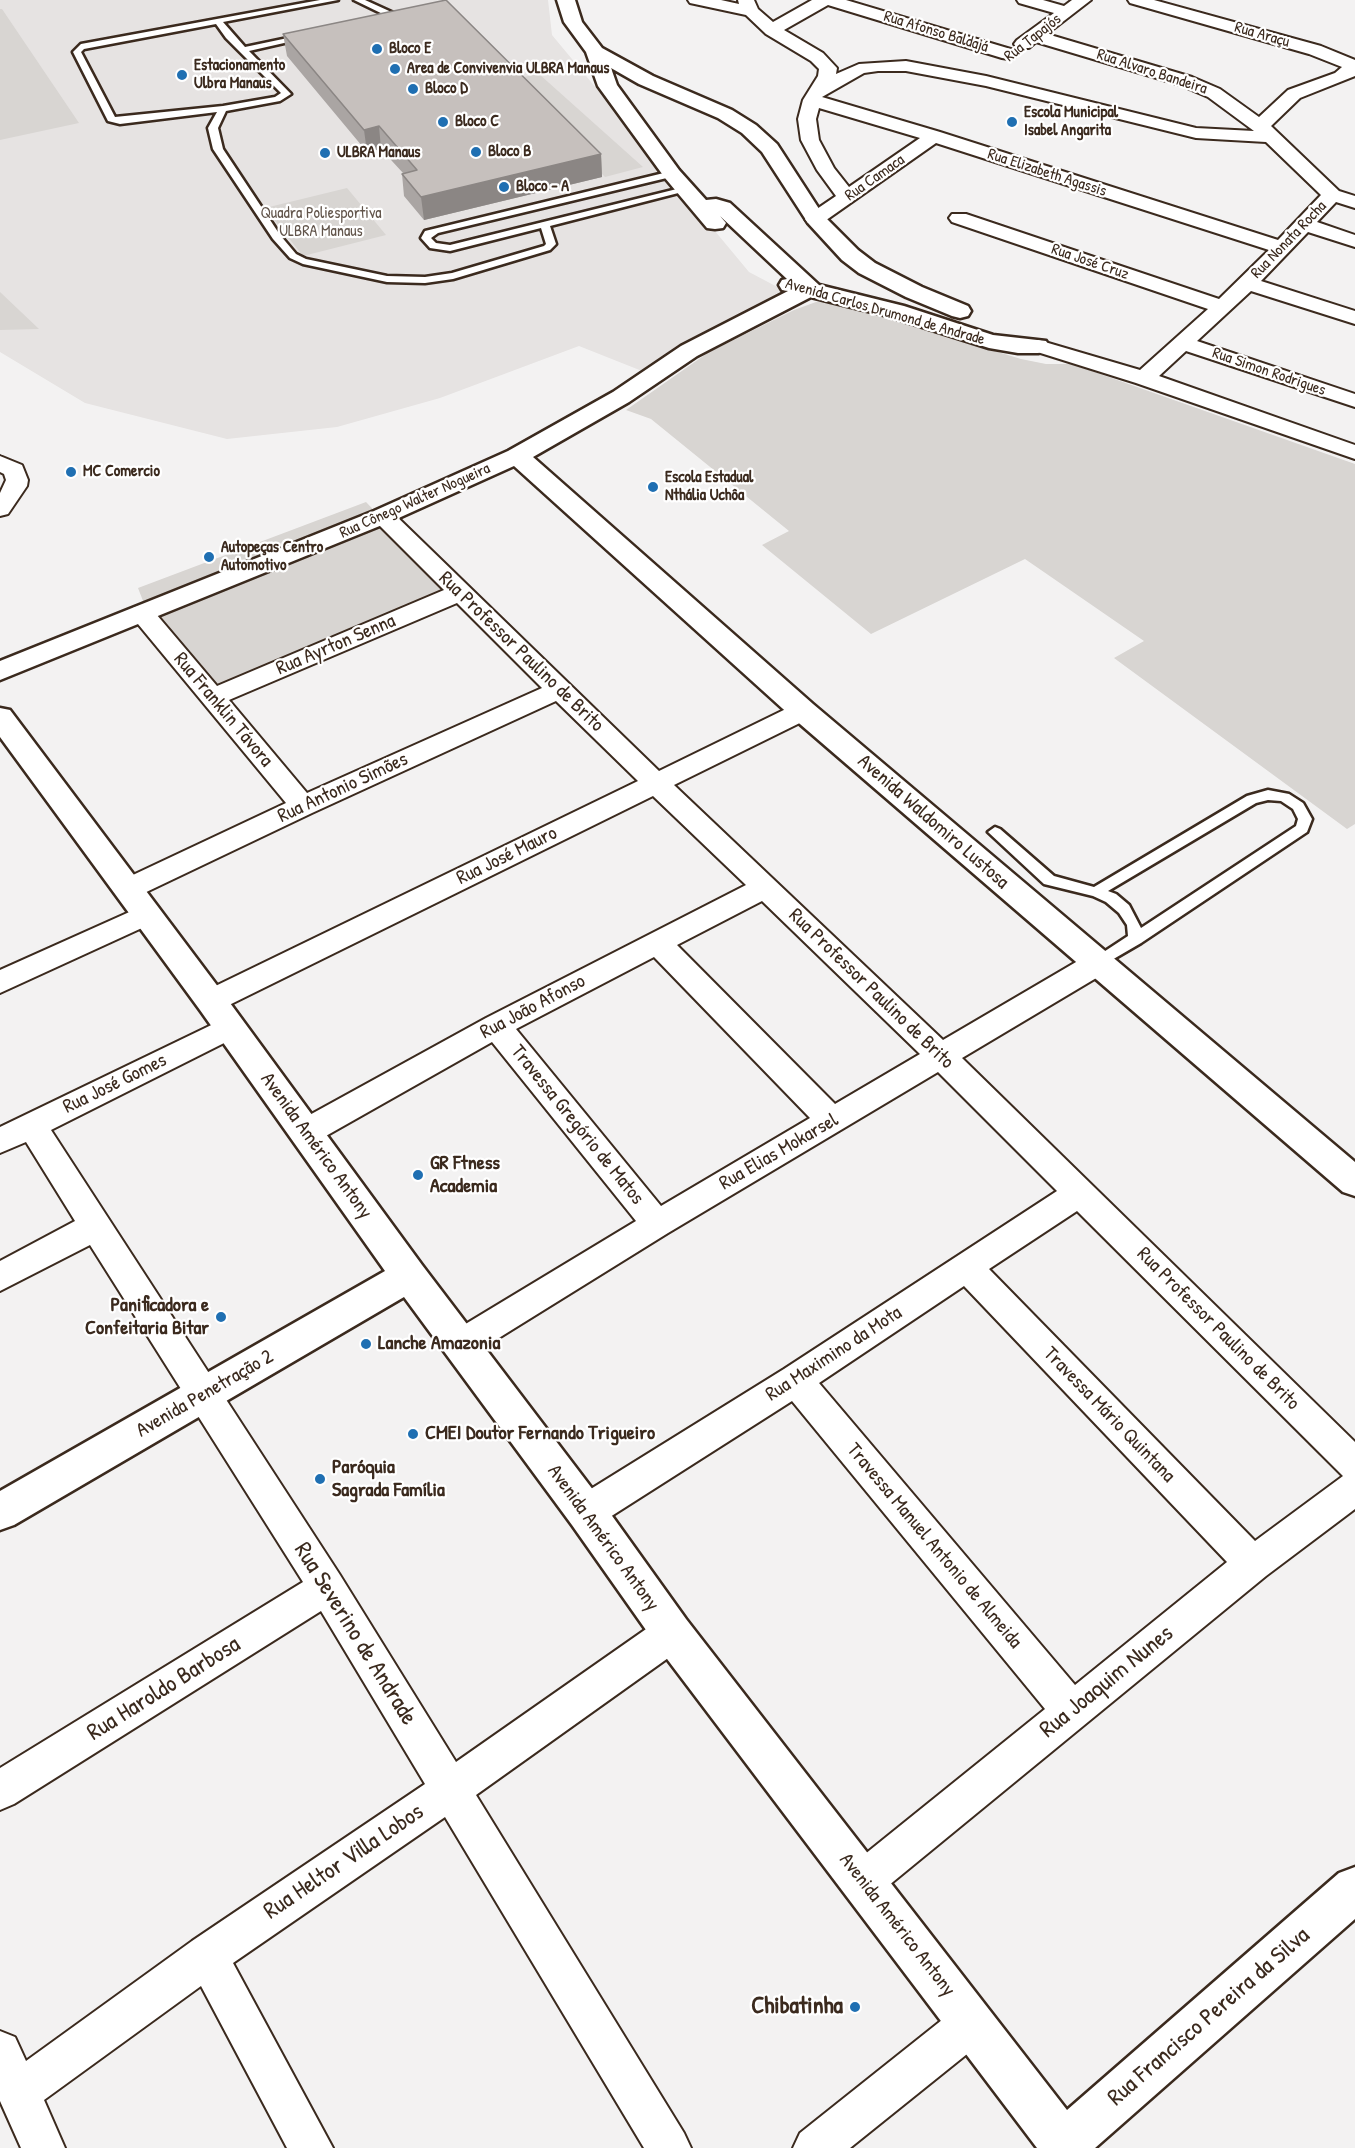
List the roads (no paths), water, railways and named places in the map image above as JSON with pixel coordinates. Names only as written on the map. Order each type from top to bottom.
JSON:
[{"type":"street","name":"Avenida Carlos Drumond de Andrade","points":[[566,0],[573,22],[595,52],[608,86],[678,182],[755,265],[770,278],[788,285],[896,311],[988,341],[1018,346],[1038,346]]},
{"type":"street","points":[[696,0],[749,6],[772,30],[826,65],[829,71],[815,96],[807,119],[810,140],[826,170],[847,197]]},
{"type":"street","points":[[772,30],[824,0]]},
{"type":"street","name":"Rua Afonso Baldajá","points":[[829,0],[1008,54]]},
{"type":"street","points":[[1025,0],[1067,12]]},
{"type":"street","name":"Rua Tapajós","points":[[986,81],[1008,54],[1083,0]]},
{"type":"street","name":"Rua Araçu","points":[[1136,0],[1315,50],[1343,59],[1350,64],[1349,72],[1323,84]]},
{"type":"street","name":"Rua Alvaro Bandeira","points":[[1034,36],[1186,81],[1214,93],[1267,132]]},
{"type":"street","name":"Avenida Carlos Drumond de Andrade","points":[[595,52],[646,80],[725,114],[749,129],[770,148],[815,219],[831,238],[867,268],[914,292],[1007,330],[1038,346],[1144,378],[1355,452]]},
{"type":"street","points":[[815,96],[854,71],[878,66],[925,68],[1196,133],[1267,132],[1270,115],[1294,94],[1323,84],[1355,93]]},
{"type":"street","name":"Rua Elizabeth Agassis","points":[[815,96],[1281,247]]},
{"type":"street","name":"Rua Nonata Rocha","points":[[1144,378],[1248,283],[1332,195],[1267,132]]},
{"type":"street","name":"Rua Camaca","points":[[815,219],[934,136]]},
{"type":"street","points":[[1332,195],[1355,202]]},
{"type":"street","points":[[701,207],[716,205],[723,207],[810,289]]},
{"type":"street","name":"Rua José Cruz","points":[[958,218],[1222,307]]},
{"type":"street","points":[[1304,224],[1355,241]]},
{"type":"street","points":[[1248,283],[1355,318]]},
{"type":"street","name":"Rua Cônego Walter Nogueira","points":[[0,671],[383,516],[517,456],[621,398],[689,351],[810,289]]},
{"type":"street","name":"Rua Simon Rodrigues","points":[[1183,343],[1355,401]]},
{"type":"street","name":"Avenida Waldomiro Lustosa","points":[[517,456],[802,711],[1355,1182]]},
{"type":"street","points":[[0,463],[14,470],[17,480],[16,486],[0,508]]},
{"type":"street","name":"Rua Professor Paulino de Brito","points":[[383,516],[559,690],[941,1056],[1355,1465]]},
{"type":"street","name":"Rua Ayrton Senna","points":[[213,697],[459,593]]},
{"type":"street","name":"Rua Franklin Távora","points":[[142,613],[303,806]]},
{"type":"street","name":"Rua Antonio Simões","points":[[128,889],[303,806],[559,690]]},
{"type":"street","name":"Rua José Mauro","points":[[211,1001],[802,711]]},
{"type":"street","name":"Avenida Américo Antony","points":[[0,717],[211,1001],[409,1276],[586,1512],[672,1633],[1065,2146]]},
{"type":"street","name":"Rua João Afonso","points":[[306,1132],[496,1026],[764,888]]},
{"type":"street","points":[[0,982],[145,915]]},
{"type":"street","points":[[657,942],[832,1121]]},
{"type":"street","name":"Rua Elias Mokarsel","points":[[461,1344],[657,1224],[1098,963]]},
{"type":"street","name":"Travessa Gregório de Matos","points":[[496,1026],[657,1224]]},
{"type":"street","name":"Rua José Gomes","points":[[0,1141],[230,1027]]},
{"type":"street","name":"Rua Severino de Andrade","points":[[31,1125],[94,1227],[327,1587],[669,2148]]},
{"type":"street","name":"Rua Maximino da Mota","points":[[586,1512],[796,1380],[1080,1192]]},
{"type":"street","points":[[0,1277],[94,1227]]},
{"type":"street","name":"Travessa Mário Quintana","points":[[966,1267],[1253,1564]]},
{"type":"street","name":"Avenida Penetração 2","points":[[0,1512],[409,1276]]},
{"type":"street","name":"Travessa Manuel Antonio de Almeida","points":[[796,1380],[1072,1711]]},
{"type":"street","name":"Rua Joaquim Nunes","points":[[863,1881],[1253,1564],[1355,1488]]},
{"type":"street","name":"Rua Haroldo Barbosa","points":[[0,1790],[327,1587]]},
{"type":"street","name":"Rua Heltor Villa Lobos","points":[[18,2093],[207,1956],[450,1790],[672,1633]]},
{"type":"street","name":"Rua Francisco Pereira da Silva","points":[[1065,2146],[1355,1889]]},
{"type":"street","points":[[207,1956],[310,2148]]},
{"type":"street","points":[[815,2148],[972,2023]]},
{"type":"street","points":[[0,2052],[43,2148]]},
{"type":"lane","points":[[218,21],[229,36],[287,94],[277,99],[223,109],[120,121],[111,119],[77,52],[81,47],[218,21],[332,0]]},
{"type":"lane","points":[[358,0],[395,17],[395,20],[383,22]]},
{"type":"lane","points":[[244,50],[313,36]]},
{"type":"lane","points":[[223,109],[213,128],[218,149],[276,237],[293,256],[303,261],[387,279],[425,280],[471,272],[547,248],[551,244],[545,225]]},
{"type":"lane","points":[[678,182],[545,225],[450,248],[433,246],[426,238],[430,232],[678,182]]},
{"type":"lane","points":[[1096,892],[1252,799],[1268,795],[1284,797],[1298,806],[1305,819],[1302,829],[1098,963]]},
{"type":"lane","points":[[995,832],[1049,880],[1111,898],[1124,909],[1134,925],[1136,939]]},
{"type":"place","name":"Bloco E","points":[[377,49]]},
{"type":"place","name":"Area de Convivenvia ULBRA Manaus","points":[[395,69]]},
{"type":"place","name":"Estacionamento Ulbra Manaus","points":[[182,75]]},
{"type":"place","name":"Bloco D","points":[[413,89]]},
{"type":"place","name":"Bloco C","points":[[443,122]]},
{"type":"place","name":"Escola Municipal Isabel Angarita","points":[[1012,122]]},
{"type":"place","name":"Bloco B","points":[[476,152]]},
{"type":"place","name":"ULBRA Manaus","points":[[325,153]]},
{"type":"place","name":"Bloco - A","points":[[504,187]]},
{"type":"place","name":"MC Comercio","points":[[71,472]]},
{"type":"place","name":"Escola Estadual Nthália Uchôa","points":[[653,487]]},
{"type":"place","name":"Autopeças Centro Automotivo","points":[[209,557]]},
{"type":"place","name":"GR Ftness Academia","points":[[418,1175]]},
{"type":"place","name":"Panificadora e Confeitaria Bitar","points":[[221,1317]]},
{"type":"place","name":"Lanche Amazonia","points":[[366,1344]]},
{"type":"place","name":"CMEI Doutor Fernando Trigueiro","points":[[413,1434]]},
{"type":"place","name":"Paróquia Sagrada Família","points":[[320,1479]]},
{"type":"place","name":"Chibatinha","points":[[855,2007]]},
{"type":"park label","name":"Quadra Poliesportiva ULBRA Manaus","points":[[321,223]]}]
